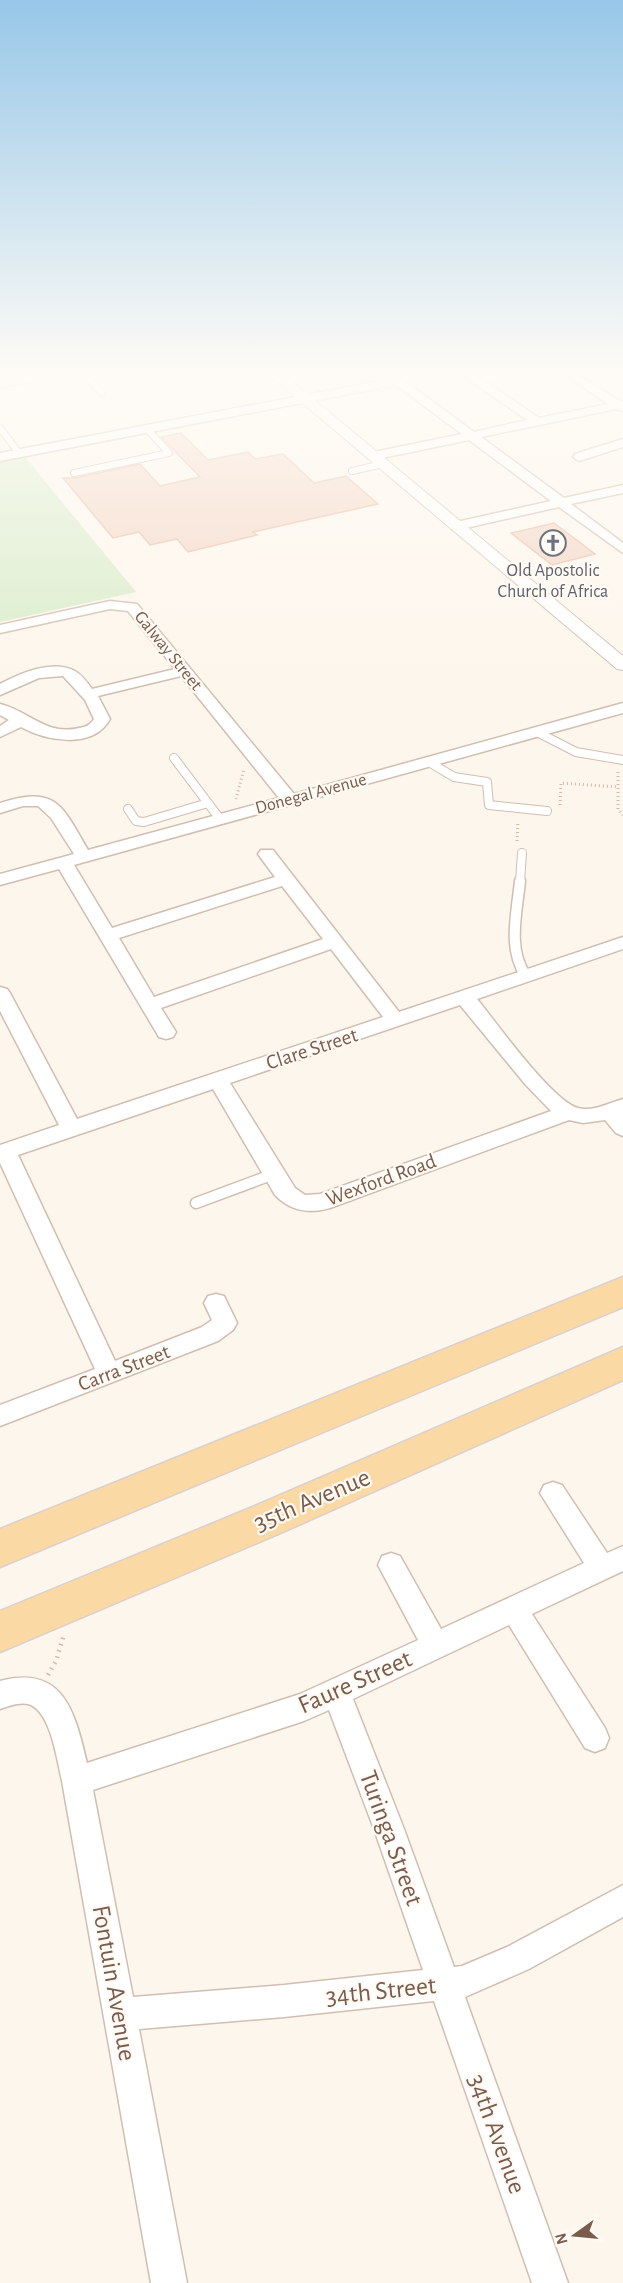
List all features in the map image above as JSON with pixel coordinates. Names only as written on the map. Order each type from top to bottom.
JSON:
[{"type":"main road","points":[[0,1548],[623,1291]]},
{"type":"main road","name":"35th Avenue","points":[[0,1632],[269,1519],[623,1363]]},
{"type":"street","points":[[395,475],[623,665]]},
{"type":"street","points":[[523,475],[623,549]]},
{"type":"street","points":[[457,526],[623,489]]},
{"type":"street","name":"Galway Street","points":[[0,629],[110,605],[129,605],[135,609],[290,800]]},
{"type":"street","points":[[0,690],[29,677],[61,671],[74,677],[88,694],[102,719],[100,724],[91,730],[68,737],[57,737],[0,709]]},
{"type":"street","points":[[88,694],[184,671]]},
{"type":"street","name":"Donegal Avenue","points":[[0,880],[623,708]]},
{"type":"street","points":[[0,732],[21,720]]},
{"type":"street","points":[[0,808],[31,800],[44,802],[52,808],[84,857]]},
{"type":"street","points":[[267,854],[396,1021]]},
{"type":"street","points":[[64,863],[166,1032]]},
{"type":"street","points":[[107,936],[286,879]]},
{"type":"street","points":[[150,1005],[335,941]]},
{"type":"street","name":"Clare Street","points":[[2,1152],[623,943]]},
{"type":"street","points":[[0,993],[71,1128]]},
{"type":"street","points":[[465,998],[553,1104],[567,1113],[585,1116],[616,1109],[623,1128]]},
{"type":"street","name":"Wexford Road","points":[[218,1080],[274,1174],[292,1198],[312,1204],[567,1113]]},
{"type":"street","points":[[2,1152],[109,1374]]},
{"type":"street","name":"Carra Street","points":[[0,1416],[219,1329],[225,1323],[216,1303]]},
{"type":"street","points":[[554,1493],[613,1563]]},
{"type":"street","name":"Faure Street","points":[[76,1781],[246,1728],[304,1707],[613,1563]]},
{"type":"street","points":[[391,1565],[436,1646]]},
{"type":"street","points":[[514,1608],[595,1738]]},
{"type":"street","points":[[0,1695],[19,1689],[38,1691]]},
{"type":"street","name":"Fontuin Avenue","points":[[38,1691],[48,1698],[60,1718],[76,1781],[169,2283]]},
{"type":"street","name":"Turinga Street","points":[[336,1692],[389,1829],[443,1986]]},
{"type":"street","name":"34th Street","points":[[120,2014],[443,1986],[463,1982],[487,1973],[623,1900]]},
{"type":"street","name":"34th Avenue","points":[[443,1986],[550,2283]]},
{"type":"lane","points":[[537,732],[576,752],[620,759]]},
{"type":"lane","points":[[174,758],[220,819]]},
{"type":"lane","points":[[429,762],[454,777],[485,780],[488,784],[489,805],[548,811]]},
{"type":"lane","points":[[128,809],[136,821],[144,822],[208,803]]},
{"type":"lane","points":[[522,853],[514,950],[519,966],[526,976]]},
{"type":"lane","points":[[196,1203],[274,1174]]},
{"type":"path","points":[[620,759],[618,809],[623,815]]},
{"type":"path","points":[[235,803],[242,783],[244,762]]},
{"type":"path","points":[[548,811],[560,812],[561,783],[618,787]]},
{"type":"path","points":[[518,808],[517,844],[522,853]]},
{"type":"path","points":[[38,1691],[56,1660],[65,1632]]},
{"type":"green space","points":[[0,475],[39,475],[136,592],[0,622]]},
{"type":"building","points":[[91,475],[150,475],[160,486],[200,477],[198,475],[305,475],[314,483],[346,476],[378,504],[253,532],[257,535],[188,552],[177,539],[150,545],[139,532],[113,538],[63,478]]},
{"type":"building","name":"Old Apostolic Church of Africa","points":[[554,523],[595,554],[552,565],[511,533]]},
{"type":"place","name":"Old Apostolic Church of Africa","points":[[553,543]]}]
